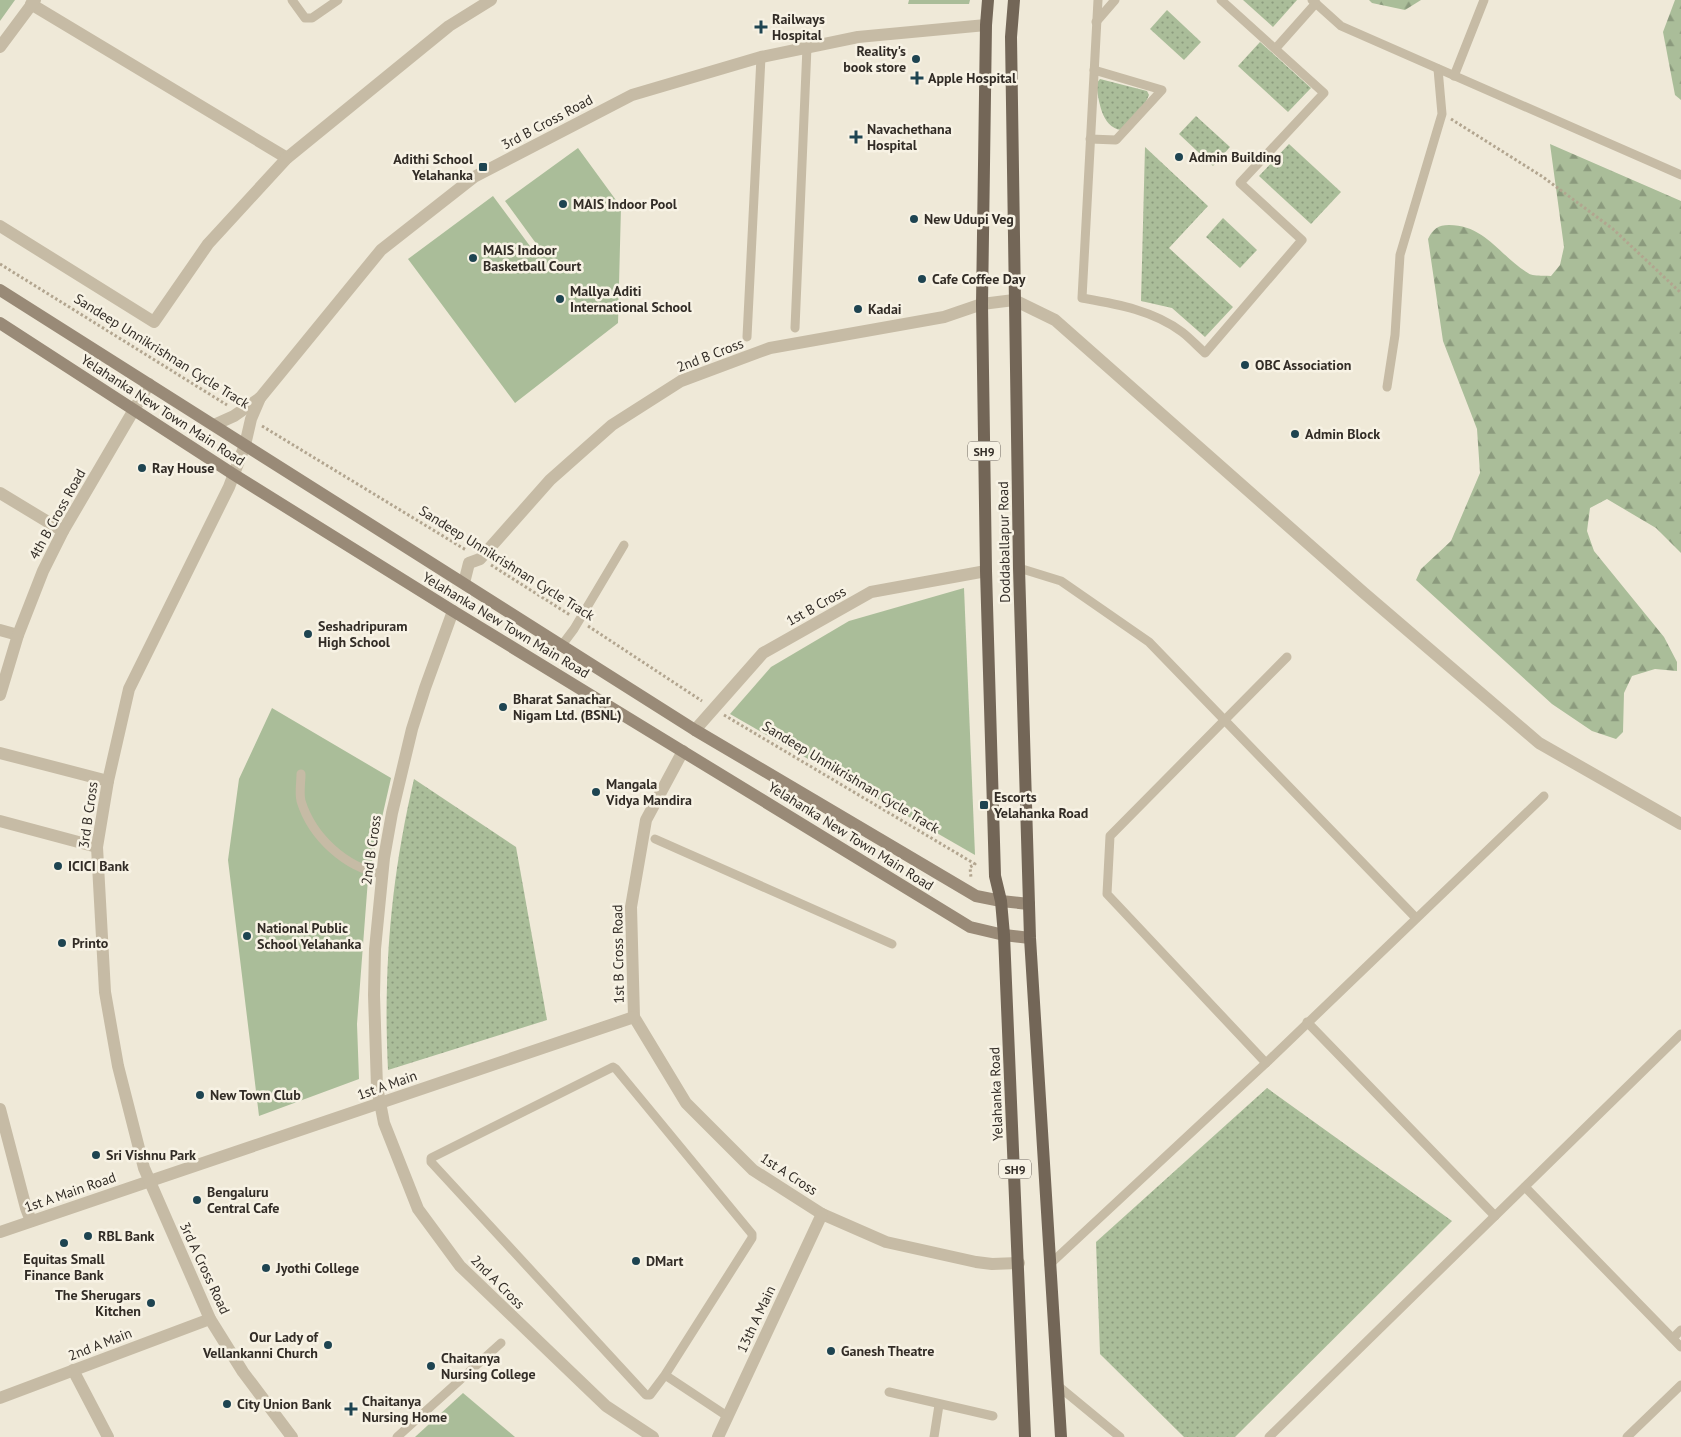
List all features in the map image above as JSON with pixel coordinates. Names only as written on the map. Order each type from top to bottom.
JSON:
[{"type":"main road","name":"Doddaballapur Road","points":[[988,0],[986,25],[982,304],[986,571],[995,876],[1001,901]]},
{"type":"main road","name":"Doddaballapur Road","points":[[1014,0],[1011,37],[1014,300],[1029,904]]},
{"type":"main road","name":"Yelahanka New Town Main Road","points":[[0,290],[695,730],[976,896],[1029,904]]},
{"type":"main road","name":"Yelahanka New Town Main Road","points":[[0,323],[233,474],[453,611],[970,927],[1004,935],[1030,938]]},
{"type":"main road","name":"Yelahanka Road","points":[[1001,901],[1019,1263],[1025,1437]]},
{"type":"main road","name":"SH9","points":[[1029,904],[1056,1385],[1061,1437]]},
{"type":"street","points":[[0,226],[154,322],[208,244],[287,158],[449,26],[491,0]]},
{"type":"street","points":[[0,47],[33,2],[287,158]]},
{"type":"street","name":"3rd B Cross Road","points":[[245,445],[251,419],[260,398],[380,250],[474,177],[632,95],[761,57],[807,47],[858,37],[986,25]]},
{"type":"street","points":[[1014,300],[1055,320],[1364,593],[1539,743],[1681,824]]},
{"type":"street","name":"2nd B Cross","points":[[464,583],[470,563],[480,559],[550,480],[612,426],[681,380],[770,348],[944,317],[982,304],[1014,300]]},
{"type":"street","name":"4th B Cross Road","points":[[0,695],[18,635],[43,571],[63,531],[149,384]]},
{"type":"street","points":[[214,425],[260,398]]},
{"type":"street","name":"3rd B Cross","points":[[150,1181],[144,1168],[118,1066],[105,992],[97,847],[108,781],[129,689],[213,520],[245,445]]},
{"type":"street","points":[[0,493],[63,531]]},
{"type":"street","name":"1st B Cross","points":[[695,730],[712,708],[763,653],[871,592],[986,571]]},
{"type":"street","name":"2nd B Cross","points":[[380,1103],[376,1059],[374,995],[375,949],[382,874],[392,812],[412,729],[430,671],[453,611]]},
{"type":"street","points":[[0,630],[18,635]]},
{"type":"street","name":"1st B Cross Road","points":[[634,1016],[631,906],[646,820],[683,751]]},
{"type":"street","points":[[0,753],[108,781]]},
{"type":"street","points":[[0,821],[97,847]]},
{"type":"street","name":"1st A Main","points":[[150,1181],[634,1016]]},
{"type":"street","name":"1st A Cross","points":[[634,1016],[686,1103],[753,1170],[822,1214],[886,1242],[976,1262],[992,1264],[1019,1263]]},
{"type":"street","name":"2nd A Cross","points":[[380,1103],[384,1123],[418,1208],[460,1266],[606,1406],[653,1437]]},
{"type":"street","points":[[0,1109],[31,1221]]},
{"type":"street","name":"1st A Main Road","points":[[0,1232],[150,1181]]},
{"type":"street","name":"3rd A Cross Road","points":[[150,1181],[210,1319],[243,1372],[292,1437]]},
{"type":"street","name":"13th A Main","points":[[718,1437],[822,1214]]},
{"type":"street","name":"2nd A Main","points":[[0,1398],[210,1319]]},
{"type":"street","points":[[73,1370],[108,1437]]},
{"type":"lane","points":[[292,0],[305,18],[312,18],[338,0]]},
{"type":"lane","points":[[1098,0],[1082,298],[1130,307],[1160,320],[1181,332],[1205,353],[1302,240],[1240,183],[1324,93],[1221,0]]},
{"type":"lane","points":[[1096,22],[1116,0]]},
{"type":"lane","points":[[1454,76],[1484,0]]},
{"type":"lane","points":[[1276,48],[1314,2],[1342,26],[1681,175]]},
{"type":"lane","points":[[795,328],[807,47]]},
{"type":"lane","points":[[747,337],[761,57]]},
{"type":"lane","points":[[1386,388],[1396,326],[1400,255],[1442,114],[1438,69]]},
{"type":"lane","points":[[1090,140],[1116,140],[1162,90],[1094,70]]},
{"type":"lane","points":[[562,645],[624,545]]},
{"type":"lane","points":[[1020,568],[1061,581],[1149,642],[1416,918]]},
{"type":"lane","points":[[1266,1063],[1107,894],[1110,836],[1287,657]]},
{"type":"lane","points":[[301,774],[300,800],[312,824],[332,850],[350,863],[382,874]]},
{"type":"lane","points":[[1049,1265],[1266,1063],[1544,796]]},
{"type":"lane","points":[[655,839],[892,944]]},
{"type":"lane","points":[[1307,1022],[1495,1216]]},
{"type":"lane","points":[[1269,1437],[1681,1034]]},
{"type":"lane","points":[[612,1067],[616,1069],[752,1234],[752,1238],[665,1375],[654,1391],[650,1395],[646,1395],[431,1162],[431,1158],[612,1067]]},
{"type":"lane","points":[[1525,1187],[1681,1347]]},
{"type":"lane","points":[[1673,1338],[1681,1330]]},
{"type":"lane","points":[[397,1437],[501,1343]]},
{"type":"lane","points":[[665,1375],[727,1416]]},
{"type":"lane","points":[[1056,1385],[1120,1437]]},
{"type":"lane","points":[[1628,1437],[1681,1385]]},
{"type":"lane","points":[[889,1392],[993,1416]]},
{"type":"lane","points":[[934,1437],[939,1405]]},
{"type":"path","points":[[1442,114],[1543,177],[1613,229],[1681,293]]},
{"type":"path","name":"Sandeep Unnikrishnan Cycle Track","points":[[0,264],[239,412]]},
{"type":"path","name":"Sandeep Unnikrishnan Cycle Track","points":[[251,419],[579,620],[712,708],[975,864],[970,866],[972,893]]},
{"type":"green space","points":[[0,0],[15,0],[0,21]]},
{"type":"green space","points":[[909,0],[970,0],[969,4],[908,4]]},
{"type":"green space","points":[[1243,0],[1297,0],[1273,27]]},
{"type":"green space","points":[[1369,0],[1421,0],[1405,10],[1372,3]]},
{"type":"green space","points":[[1675,0],[1681,0],[1681,100],[1675,95],[1663,32]]},
{"type":"green space","points":[[1167,10],[1201,42],[1184,60],[1150,29]]},
{"type":"green space","points":[[1260,42],[1311,88],[1288,112],[1238,66]]},
{"type":"green space","points":[[1100,79],[1147,91],[1149,95],[1144,106],[1121,130],[1109,124],[1102,112],[1096,84]]},
{"type":"green space","points":[[1196,116],[1230,147],[1213,166],[1179,134]]},
{"type":"green space","points":[[1289,144],[1341,192],[1311,224],[1259,176]]},
{"type":"green space","points":[[1550,144],[1681,201],[1681,553],[1656,528],[1607,499],[1590,508],[1587,531],[1594,551],[1664,637],[1677,662],[1677,671],[1655,669],[1632,676],[1624,693],[1623,732],[1616,739],[1592,731],[1552,704],[1416,580],[1421,569],[1451,541],[1480,473],[1477,429],[1443,341],[1428,239],[1434,230],[1439,227],[1449,225],[1462,226],[1473,230],[1492,243],[1530,274],[1551,276],[1560,265],[1564,247]]},
{"type":"green space","points":[[1145,147],[1208,206],[1169,248],[1233,307],[1205,337],[1172,308],[1141,301]]},
{"type":"green space","points":[[578,148],[621,207],[618,323],[515,403],[408,259],[493,196],[538,257],[543,253],[505,201]]},
{"type":"green space","points":[[1223,218],[1257,250],[1240,268],[1206,237]]},
{"type":"green space","points":[[964,588],[975,855],[730,714],[771,667],[849,621]]},
{"type":"green space","points":[[272,708],[391,778],[368,879],[357,1024],[359,1079],[259,1116],[228,860],[239,779]]},
{"type":"green space","points":[[414,779],[516,847],[547,1020],[388,1070],[387,995],[390,923],[406,816]]},
{"type":"green space","points":[[1267,1088],[1452,1221],[1235,1437],[1184,1437],[1100,1354],[1096,1242]]},
{"type":"green space","points":[[463,1393],[515,1437],[415,1437]]},
{"type":"place","name":"Railways Hospital","points":[[761,27]]},
{"type":"place","name":"Reality's book store","points":[[916,59]]},
{"type":"place","name":"Apple Hospital","points":[[917,78]]},
{"type":"place","name":"Navachethana Hospital","points":[[856,137]]},
{"type":"place","name":"Admin Building","points":[[1179,157]]},
{"type":"place","name":"Adithi School Yelahanka","points":[[483,167]]},
{"type":"place","name":"MAIS Indoor Pool","points":[[563,204]]},
{"type":"place","name":"New Udupi Veg","points":[[914,219]]},
{"type":"place","name":"MAIS Indoor Basketball Court","points":[[473,258]]},
{"type":"place","name":"Cafe Coffee Day","points":[[922,279]]},
{"type":"place","name":"Mallya Aditi International School","points":[[560,299]]},
{"type":"place","name":"Kadai","points":[[858,309]]},
{"type":"place","name":"OBC Association","points":[[1245,365]]},
{"type":"place","name":"Admin Block","points":[[1295,434]]},
{"type":"place","name":"Ray House","points":[[142,468]]},
{"type":"place","name":"Seshadripuram High School","points":[[308,634]]},
{"type":"place","name":"Bharat Sanachar Nigam Ltd. (BSNL)","points":[[503,707]]},
{"type":"place","name":"Mangala Vidya Mandira","points":[[596,792]]},
{"type":"place","name":"Escorts Yelahanka Road","points":[[984,805]]},
{"type":"place","name":"ICICI Bank","points":[[58,866]]},
{"type":"place","name":"National Public School Yelahanka","points":[[247,936]]},
{"type":"place","name":"Printo","points":[[62,943]]},
{"type":"place","name":"New Town Club","points":[[200,1095]]},
{"type":"place","name":"Sri Vishnu Park","points":[[96,1155]]},
{"type":"place","name":"Bengaluru Central Cafe","points":[[197,1200]]},
{"type":"place","name":"RBL Bank","points":[[88,1236]]},
{"type":"place","name":"Equitas Small Finance Bank","points":[[64,1243]]},
{"type":"place","name":"DMart","points":[[636,1261]]},
{"type":"place","name":"Jyothi College","points":[[266,1268]]},
{"type":"place","name":"The Sherugars Kitchen","points":[[151,1303]]},
{"type":"place","name":"Our Lady of Vellankanni Church","points":[[328,1345]]},
{"type":"place","name":"Ganesh Theatre","points":[[831,1351]]},
{"type":"place","name":"Chaitanya Nursing College","points":[[431,1366]]},
{"type":"place","name":"City Union Bank","points":[[227,1404]]},
{"type":"place","name":"Chaitanya Nursing Home","points":[[351,1409]]}]
